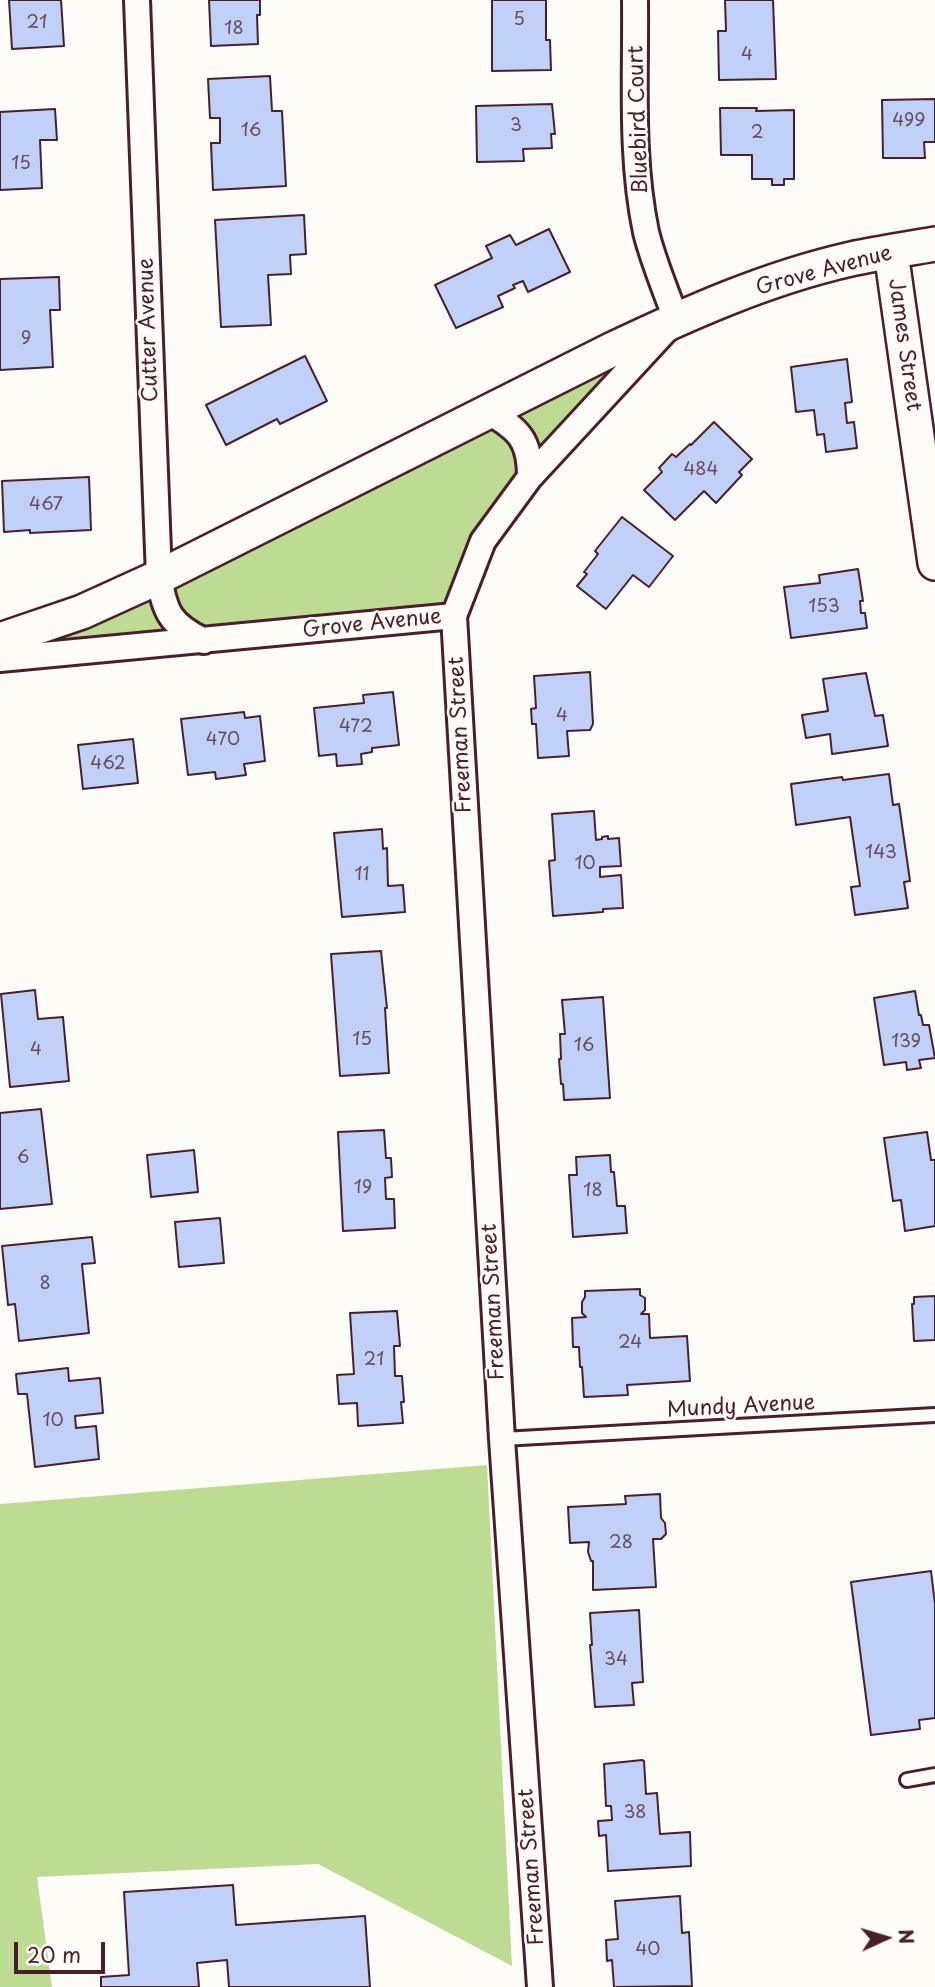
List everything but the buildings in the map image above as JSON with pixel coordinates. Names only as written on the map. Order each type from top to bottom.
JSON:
[{"type":"street","name":"Cutter Avenue","points":[[137,0],[159,577],[168,615],[185,631],[204,640]]},
{"type":"street","name":"Bluebird Court","points":[[635,0],[636,145],[640,194],[647,234],[676,319]]},
{"type":"street","name":"Grove Avenue","points":[[0,640],[82,612],[159,577],[676,319],[770,283],[850,259],[935,244]]},
{"type":"street","name":"James Street","points":[[891,252],[935,563]]},
{"type":"street","name":"Grove Avenue","points":[[0,659],[454,616],[483,541],[530,477],[676,319]]},
{"type":"street","points":[[489,412],[512,426],[520,435],[530,462],[530,477]]},
{"type":"street","name":"Freeman Street","points":[[454,616],[502,1439],[540,1987]]},
{"type":"lane","name":"Mundy Avenue","points":[[502,1439],[935,1415]]},
{"type":"lane","points":[[907,1780],[935,1775]]},
{"type":"green space","points":[[676,319],[530,477],[454,616],[0,659]]},
{"type":"green space","points":[[487,1465],[512,1966],[318,1864],[37,1877],[52,1987],[0,1987],[0,1504]]}]
